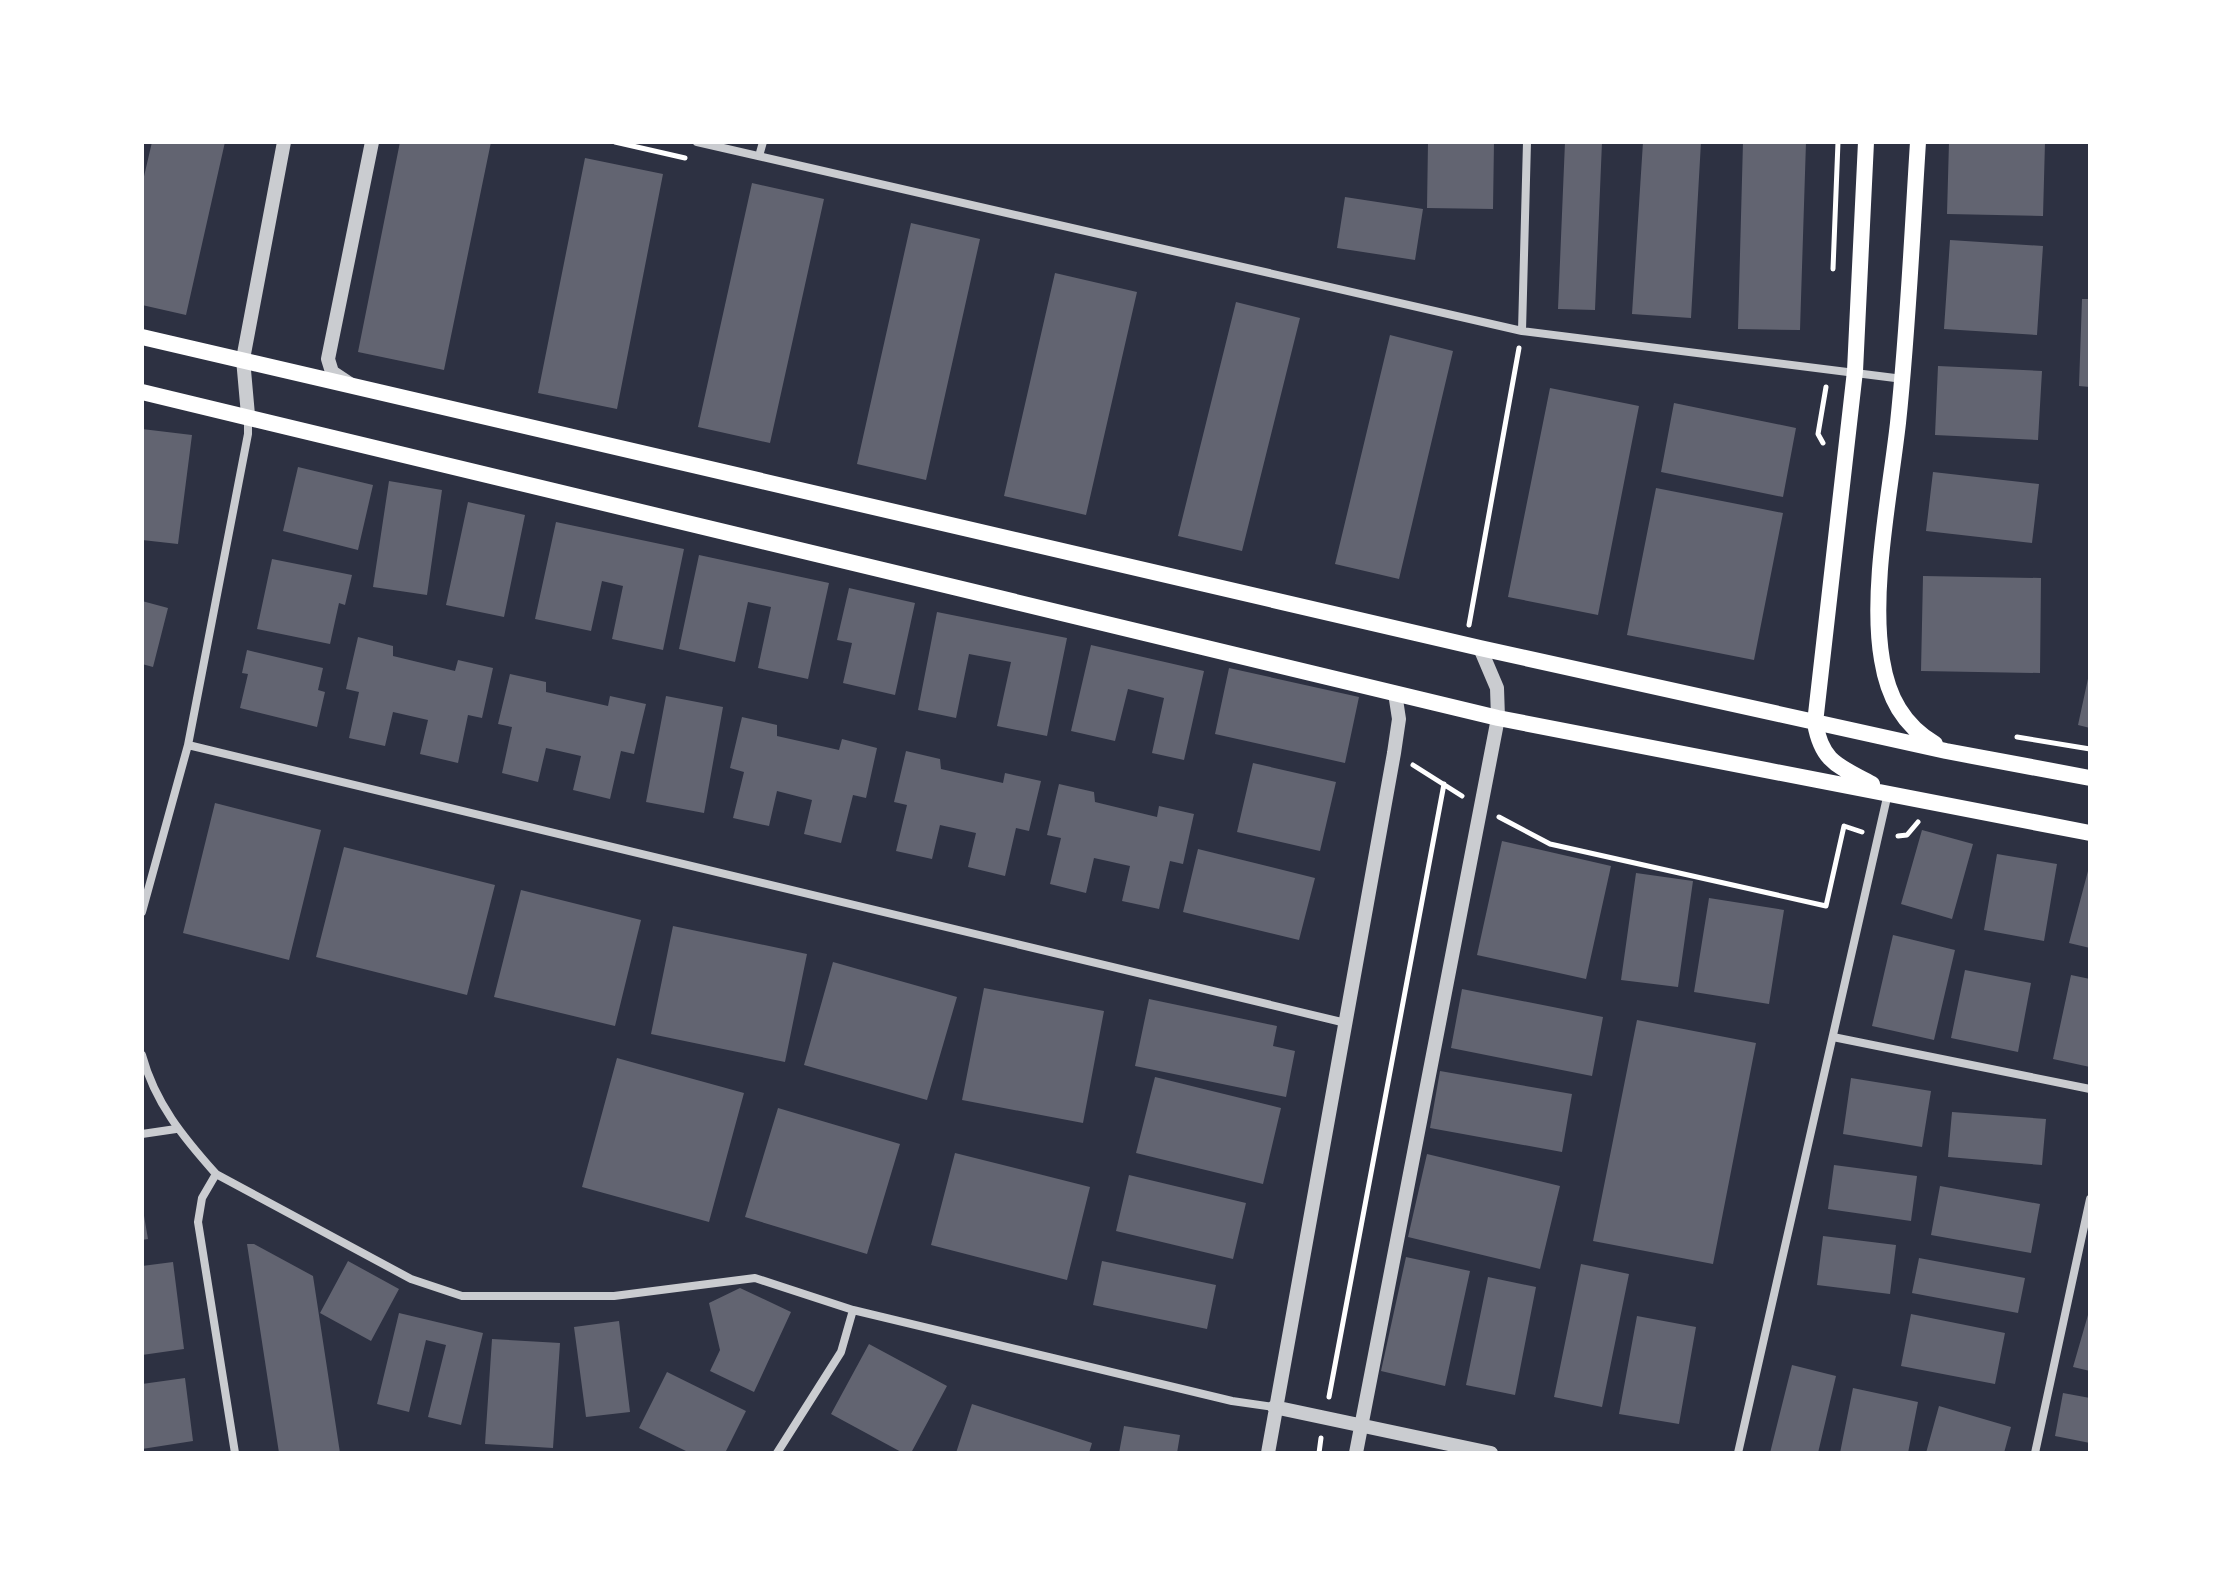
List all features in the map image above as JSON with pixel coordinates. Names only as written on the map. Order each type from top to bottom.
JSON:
[{"type":"main road","points":[[1866,142],[1855,371],[1815,723],[1822,752],[1833,763],[1888,792]]},
{"type":"main road","points":[[1918,142],[1903,379],[1881,579],[1880,646],[1889,688],[1905,721],[1946,751]]},
{"type":"main road","points":[[142,337],[1473,646],[1815,723],[2090,778]]},
{"type":"main road","points":[[142,392],[248,415],[1498,718],[2090,833]]},
{"type":"street","points":[[142,912],[188,745],[248,434],[243,359],[284,142]]},
{"type":"street","points":[[357,388],[337,377],[328,359],[372,142]]},
{"type":"street","points":[[697,142],[1522,331],[1903,379]]},
{"type":"street","points":[[759,156],[763,142]]},
{"type":"street","points":[[1522,331],[1527,142]]},
{"type":"street","points":[[1356,1453],[1498,718],[1497,688],[1473,646]]},
{"type":"street","points":[[1268,1453],[1394,753],[1399,719],[1395,693]]},
{"type":"street","points":[[188,745],[1346,1023]]},
{"type":"street","points":[[1738,1453],[1888,792]]},
{"type":"street","points":[[1833,1037],[2090,1089]]},
{"type":"street","points":[[142,1055],[159,1101],[176,1129],[216,1174],[411,1279],[462,1296],[614,1296],[755,1278],[853,1310],[1232,1401],[1491,1453]]},
{"type":"street","points":[[142,1134],[176,1129]]},
{"type":"street","points":[[216,1174],[202,1198],[198,1222],[235,1453]]},
{"type":"street","points":[[2035,1453],[2090,1199]]},
{"type":"street","points":[[777,1453],[841,1352],[853,1310]]},
{"type":"path","points":[[1833,278],[1838,142]]},
{"type":"path","points":[[1473,646],[1522,331]]},
{"type":"path","points":[[1394,753],[1481,808],[1550,844],[1826,906],[1844,826],[1884,840],[1907,835],[1921,818]]},
{"type":"path","points":[[1319,1453],[1444,784]]},
{"type":"building","points":[[152,142],[225,142],[186,315],[142,305],[142,185]]},
{"type":"building","points":[[400,142],[491,142],[444,370],[358,352]]},
{"type":"building","points":[[1428,142],[1494,142],[1493,209],[1427,208]]},
{"type":"building","points":[[1565,142],[1602,142],[1595,310],[1558,309]]},
{"type":"building","points":[[1643,142],[1701,142],[1691,318],[1632,314]]},
{"type":"building","points":[[1743,142],[1806,142],[1800,330],[1738,329]]},
{"type":"building","points":[[1949,142],[2045,142],[2043,216],[1947,214]]},
{"type":"building","points":[[585,158],[663,174],[617,409],[538,393]]},
{"type":"building","points":[[752,183],[824,199],[770,443],[698,427]]},
{"type":"building","points":[[1345,197],[1423,209],[1415,260],[1337,248]]},
{"type":"building","points":[[911,223],[980,239],[926,480],[857,464]]},
{"type":"building","points":[[1950,240],[2043,246],[2037,335],[1944,329]]},
{"type":"building","points":[[1055,273],[1137,292],[1086,515],[1004,496]]},
{"type":"building","points":[[2082,299],[2090,299],[2090,387],[2079,386]]},
{"type":"building","points":[[1236,302],[1300,318],[1242,551],[1178,536]]},
{"type":"building","points":[[1390,335],[1453,351],[1399,579],[1335,564]]},
{"type":"building","points":[[1938,366],[2042,371],[2038,440],[1935,435]]},
{"type":"building","points":[[1550,388],[1639,406],[1598,615],[1508,597]]},
{"type":"building","points":[[1674,403],[1796,428],[1783,497],[1661,472]]},
{"type":"building","points":[[142,429],[192,435],[178,544],[142,540]]},
{"type":"building","points":[[298,467],[373,485],[358,550],[283,531]]},
{"type":"building","points":[[1933,472],[2039,484],[2032,543],[1926,531]]},
{"type":"building","points":[[389,481],[442,490],[427,595],[373,587]]},
{"type":"building","points":[[1656,488],[1783,513],[1754,660],[1627,635]]},
{"type":"building","points":[[468,502],[525,515],[504,617],[446,605]]},
{"type":"building","points":[[556,522],[684,549],[663,650],[612,639],[623,586],[602,581],[591,631],[535,619]]},
{"type":"building","points":[[699,555],[829,583],[808,679],[758,668],[771,607],[748,602],[735,662],[679,649]]},
{"type":"building","points":[[272,559],[352,575],[345,605],[339,603],[330,644],[257,629]]},
{"type":"building","points":[[1923,576],[2041,578],[2040,673],[1921,671]]},
{"type":"building","points":[[849,588],[915,603],[895,695],[843,683],[852,643],[837,640]]},
{"type":"building","points":[[142,601],[168,608],[153,667],[142,664]]},
{"type":"building","points":[[937,612],[1067,638],[1047,736],[997,726],[1011,662],[969,654],[956,718],[918,710]]},
{"type":"building","points":[[358,637],[393,646],[393,656],[455,671],[458,660],[493,668],[482,718],[468,715],[458,763],[420,754],[428,720],[393,712],[385,746],[349,738],[359,692],[346,689]]},
{"type":"building","points":[[1091,645],[1204,671],[1184,760],[1152,753],[1164,698],[1128,689],[1115,741],[1071,731]]},
{"type":"building","points":[[247,650],[323,668],[318,690],[325,692],[317,727],[240,708],[248,674],[242,673]]},
{"type":"building","points":[[1229,668],[1359,697],[1345,763],[1215,734]]},
{"type":"building","points":[[510,674],[546,682],[546,692],[608,706],[610,696],[646,704],[634,754],[621,751],[610,799],[573,790],[581,756],[546,748],[538,782],[502,773],[512,727],[498,724]]},
{"type":"building","points":[[2090,674],[2090,728],[2078,725]]},
{"type":"building","points":[[666,696],[723,707],[704,813],[646,802]]},
{"type":"building","points":[[742,717],[777,725],[777,736],[839,750],[842,739],[877,748],[866,798],[853,795],[841,843],[804,834],[812,800],[777,791],[769,826],[733,818],[744,772],[730,768]]},
{"type":"building","points":[[906,751],[940,759],[941,769],[1003,783],[1005,773],[1041,781],[1029,831],[1016,828],[1005,876],[968,867],[976,833],[940,825],[932,859],[896,851],[907,805],[894,802]]},
{"type":"building","points":[[1253,763],[1336,782],[1320,851],[1237,832]]},
{"type":"building","points":[[1059,784],[1094,792],[1095,802],[1157,817],[1159,806],[1194,814],[1183,864],[1170,861],[1159,909],[1122,901],[1130,866],[1094,858],[1086,893],[1050,884],[1061,838],[1047,835]]},
{"type":"building","points":[[215,803],[321,830],[289,960],[183,933]]},
{"type":"building","points":[[1922,830],[1973,844],[1952,919],[1901,904]]},
{"type":"building","points":[[1502,841],[1611,866],[1586,979],[1477,955]]},
{"type":"building","points":[[344,847],[495,885],[467,995],[316,957]]},
{"type":"building","points":[[1198,849],[1315,878],[1299,940],[1183,912]]},
{"type":"building","points":[[1997,854],[2057,864],[2044,941],[1984,930]]},
{"type":"building","points":[[2090,872],[2090,948],[2069,943]]},
{"type":"building","points":[[1636,873],[1693,881],[1678,987],[1621,980]]},
{"type":"building","points":[[521,890],[641,920],[615,1026],[494,997]]},
{"type":"building","points":[[1709,898],[1784,910],[1769,1004],[1694,992]]},
{"type":"building","points":[[673,926],[807,954],[785,1062],[651,1034]]},
{"type":"building","points":[[1893,935],[1955,950],[1934,1040],[1872,1026]]},
{"type":"building","points":[[833,962],[957,997],[927,1100],[804,1065]]},
{"type":"building","points":[[1965,970],[2031,983],[2018,1052],[1951,1038]]},
{"type":"building","points":[[2071,975],[2090,979],[2090,1067],[2053,1059]]},
{"type":"building","points":[[984,988],[1104,1011],[1083,1123],[962,1100]]},
{"type":"building","points":[[1462,989],[1603,1017],[1592,1076],[1451,1048]]},
{"type":"building","points":[[1149,999],[1277,1026],[1273,1046],[1295,1051],[1286,1097],[1135,1066]]},
{"type":"building","points":[[1637,1020],[1756,1043],[1713,1264],[1593,1241]]},
{"type":"building","points":[[617,1058],[744,1093],[709,1222],[582,1187]]},
{"type":"building","points":[[1440,1071],[1572,1094],[1562,1152],[1430,1128]]},
{"type":"building","points":[[1155,1077],[1281,1108],[1263,1184],[1136,1153]]},
{"type":"building","points":[[1851,1078],[1931,1091],[1922,1147],[1843,1134]]},
{"type":"building","points":[[778,1108],[900,1144],[867,1254],[745,1217]]},
{"type":"building","points":[[1952,1112],[2046,1119],[2042,1165],[1948,1157]]},
{"type":"building","points":[[955,1153],[1090,1187],[1067,1280],[931,1245]]},
{"type":"building","points":[[1427,1154],[1560,1186],[1540,1269],[1408,1237]]},
{"type":"building","points":[[1834,1165],[1917,1176],[1911,1221],[1828,1209]]},
{"type":"building","points":[[1129,1175],[1246,1203],[1233,1259],[1116,1231]]},
{"type":"building","points":[[1940,1186],[2040,1204],[2031,1253],[1931,1235]]},
{"type":"building","points":[[142,1204],[148,1239],[142,1240]]},
{"type":"building","points":[[1823,1236],[1896,1245],[1890,1294],[1817,1285]]},
{"type":"building","points":[[247,1244],[254,1244],[313,1276],[340,1453],[279,1453]]},
{"type":"building","points":[[1406,1257],[1470,1271],[1445,1386],[1381,1371]]},
{"type":"building","points":[[1919,1258],[2025,1278],[2018,1313],[1912,1293]]},
{"type":"building","points":[[348,1261],[399,1289],[371,1341],[320,1313]]},
{"type":"building","points":[[1102,1261],[1216,1285],[1207,1329],[1093,1305]]},
{"type":"building","points":[[173,1262],[184,1349],[142,1355],[142,1266]]},
{"type":"building","points":[[1581,1264],[1629,1274],[1602,1407],[1554,1397]]},
{"type":"building","points":[[1488,1277],[1536,1287],[1515,1395],[1466,1385]]},
{"type":"building","points":[[740,1288],[791,1312],[754,1392],[710,1371],[720,1350],[709,1303]]},
{"type":"building","points":[[2090,1308],[2090,1371],[2073,1367]]},
{"type":"building","points":[[399,1313],[483,1333],[461,1425],[428,1417],[446,1345],[426,1340],[409,1412],[377,1404]]},
{"type":"building","points":[[1911,1314],[2005,1333],[1995,1384],[1901,1366]]},
{"type":"building","points":[[1637,1316],[1696,1327],[1679,1424],[1619,1414]]},
{"type":"building","points":[[619,1321],[630,1412],[586,1417],[574,1327]]},
{"type":"building","points":[[492,1339],[560,1343],[553,1448],[485,1444]]},
{"type":"building","points":[[869,1344],[947,1386],[911,1453],[903,1453],[831,1414]]},
{"type":"building","points":[[1792,1365],[1836,1376],[1818,1453],[1770,1453]]},
{"type":"building","points":[[667,1372],[746,1411],[725,1453],[690,1453],[639,1428]]},
{"type":"building","points":[[185,1378],[193,1441],[142,1449],[142,1384]]},
{"type":"building","points":[[1853,1388],[1918,1402],[1908,1453],[1840,1453]]},
{"type":"building","points":[[2063,1393],[2090,1398],[2090,1443],[2055,1436]]},
{"type":"building","points":[[972,1404],[1092,1443],[1089,1453],[956,1453]]},
{"type":"building","points":[[1939,1406],[2011,1427],[2004,1453],[1926,1453]]},
{"type":"building","points":[[1124,1426],[1180,1435],[1177,1453],[1119,1453]]}]
